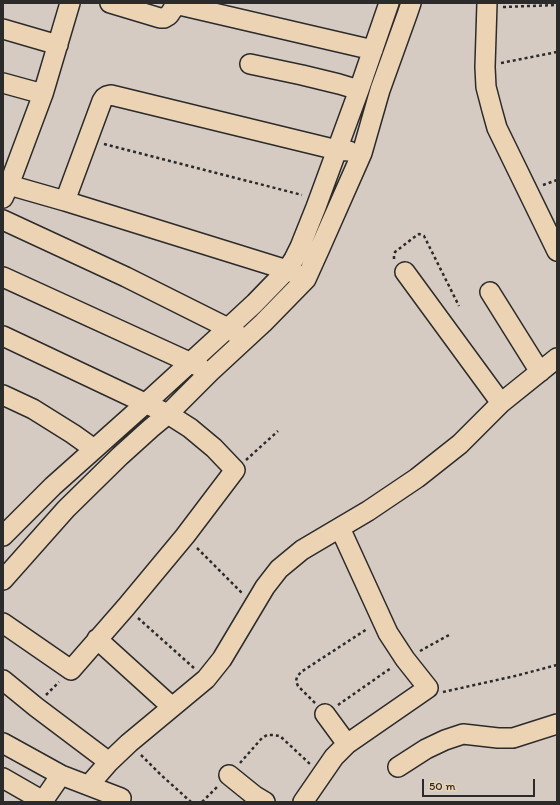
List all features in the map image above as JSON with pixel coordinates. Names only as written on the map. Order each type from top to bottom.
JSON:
[{"type":"street","points":[[70,3],[43,94],[6,192],[65,201],[287,270],[306,279]]},
{"type":"street","points":[[110,3],[160,18],[164,18],[169,15],[173,10],[175,3],[373,50]]},
{"type":"street","points":[[3,536],[53,486],[228,328],[287,270],[300,247],[359,90],[389,3]]},
{"type":"street","points":[[3,580],[66,509],[120,456],[168,414],[210,372],[263,323],[306,279],[362,153],[380,90],[411,3]]},
{"type":"street","points":[[487,6],[485,66],[486,87],[497,128],[557,251]]},
{"type":"street","points":[[3,29],[58,44]]},
{"type":"street","points":[[250,64],[302,75],[359,90]]},
{"type":"street","points":[[3,83],[43,94]]},
{"type":"street","points":[[65,201],[104,98],[112,95],[337,150],[362,153]]},
{"type":"street","points":[[3,220],[126,276],[228,328],[245,339]]},
{"type":"street","points":[[405,272],[501,403]]},
{"type":"street","points":[[3,277],[210,372]]},
{"type":"street","points":[[490,292],[540,372]]},
{"type":"street","points":[[3,336],[168,414],[190,428],[214,448],[235,470],[185,536],[71,670],[3,623]]},
{"type":"street","points":[[89,785],[109,762],[129,743],[206,679],[222,659],[265,587],[279,569],[302,550],[368,511],[417,478],[460,444],[501,403],[557,358]]},
{"type":"street","points":[[3,395],[33,409],[94,449]]},
{"type":"street","points":[[302,802],[334,757],[347,744],[428,688],[405,659],[388,633],[340,528]]},
{"type":"street","points":[[97,639],[172,707]]},
{"type":"street","points":[[3,680],[109,762]]},
{"type":"street","points":[[325,714],[347,744]]},
{"type":"street","points":[[398,767],[432,746],[463,734],[513,738],[557,724]]},
{"type":"street","points":[[3,743],[61,775],[121,798],[118,802]]},
{"type":"street","points":[[3,778],[43,801],[61,775]]},
{"type":"street","points":[[229,775],[255,796],[265,802]]},
{"type":"path","points":[[487,6],[557,5]]},
{"type":"path","points":[[485,66],[557,52]]},
{"type":"path","points":[[88,140],[318,199]]},
{"type":"path","points":[[405,272],[394,259],[395,252],[417,235],[422,234],[459,306]]},
{"type":"path","points":[[235,470],[278,431]]},
{"type":"path","points":[[185,536],[254,605]]},
{"type":"path","points":[[126,607],[206,679]]},
{"type":"path","points":[[382,620],[301,672],[297,677],[296,681],[298,686],[325,714],[405,659],[449,635]]},
{"type":"path","points":[[428,688],[434,691],[444,692],[557,665]]},
{"type":"path","points":[[36,706],[71,670]]},
{"type":"path","points":[[202,802],[229,775],[262,738],[267,735],[280,736],[321,775]]},
{"type":"path","points":[[129,743],[191,802]]}]
